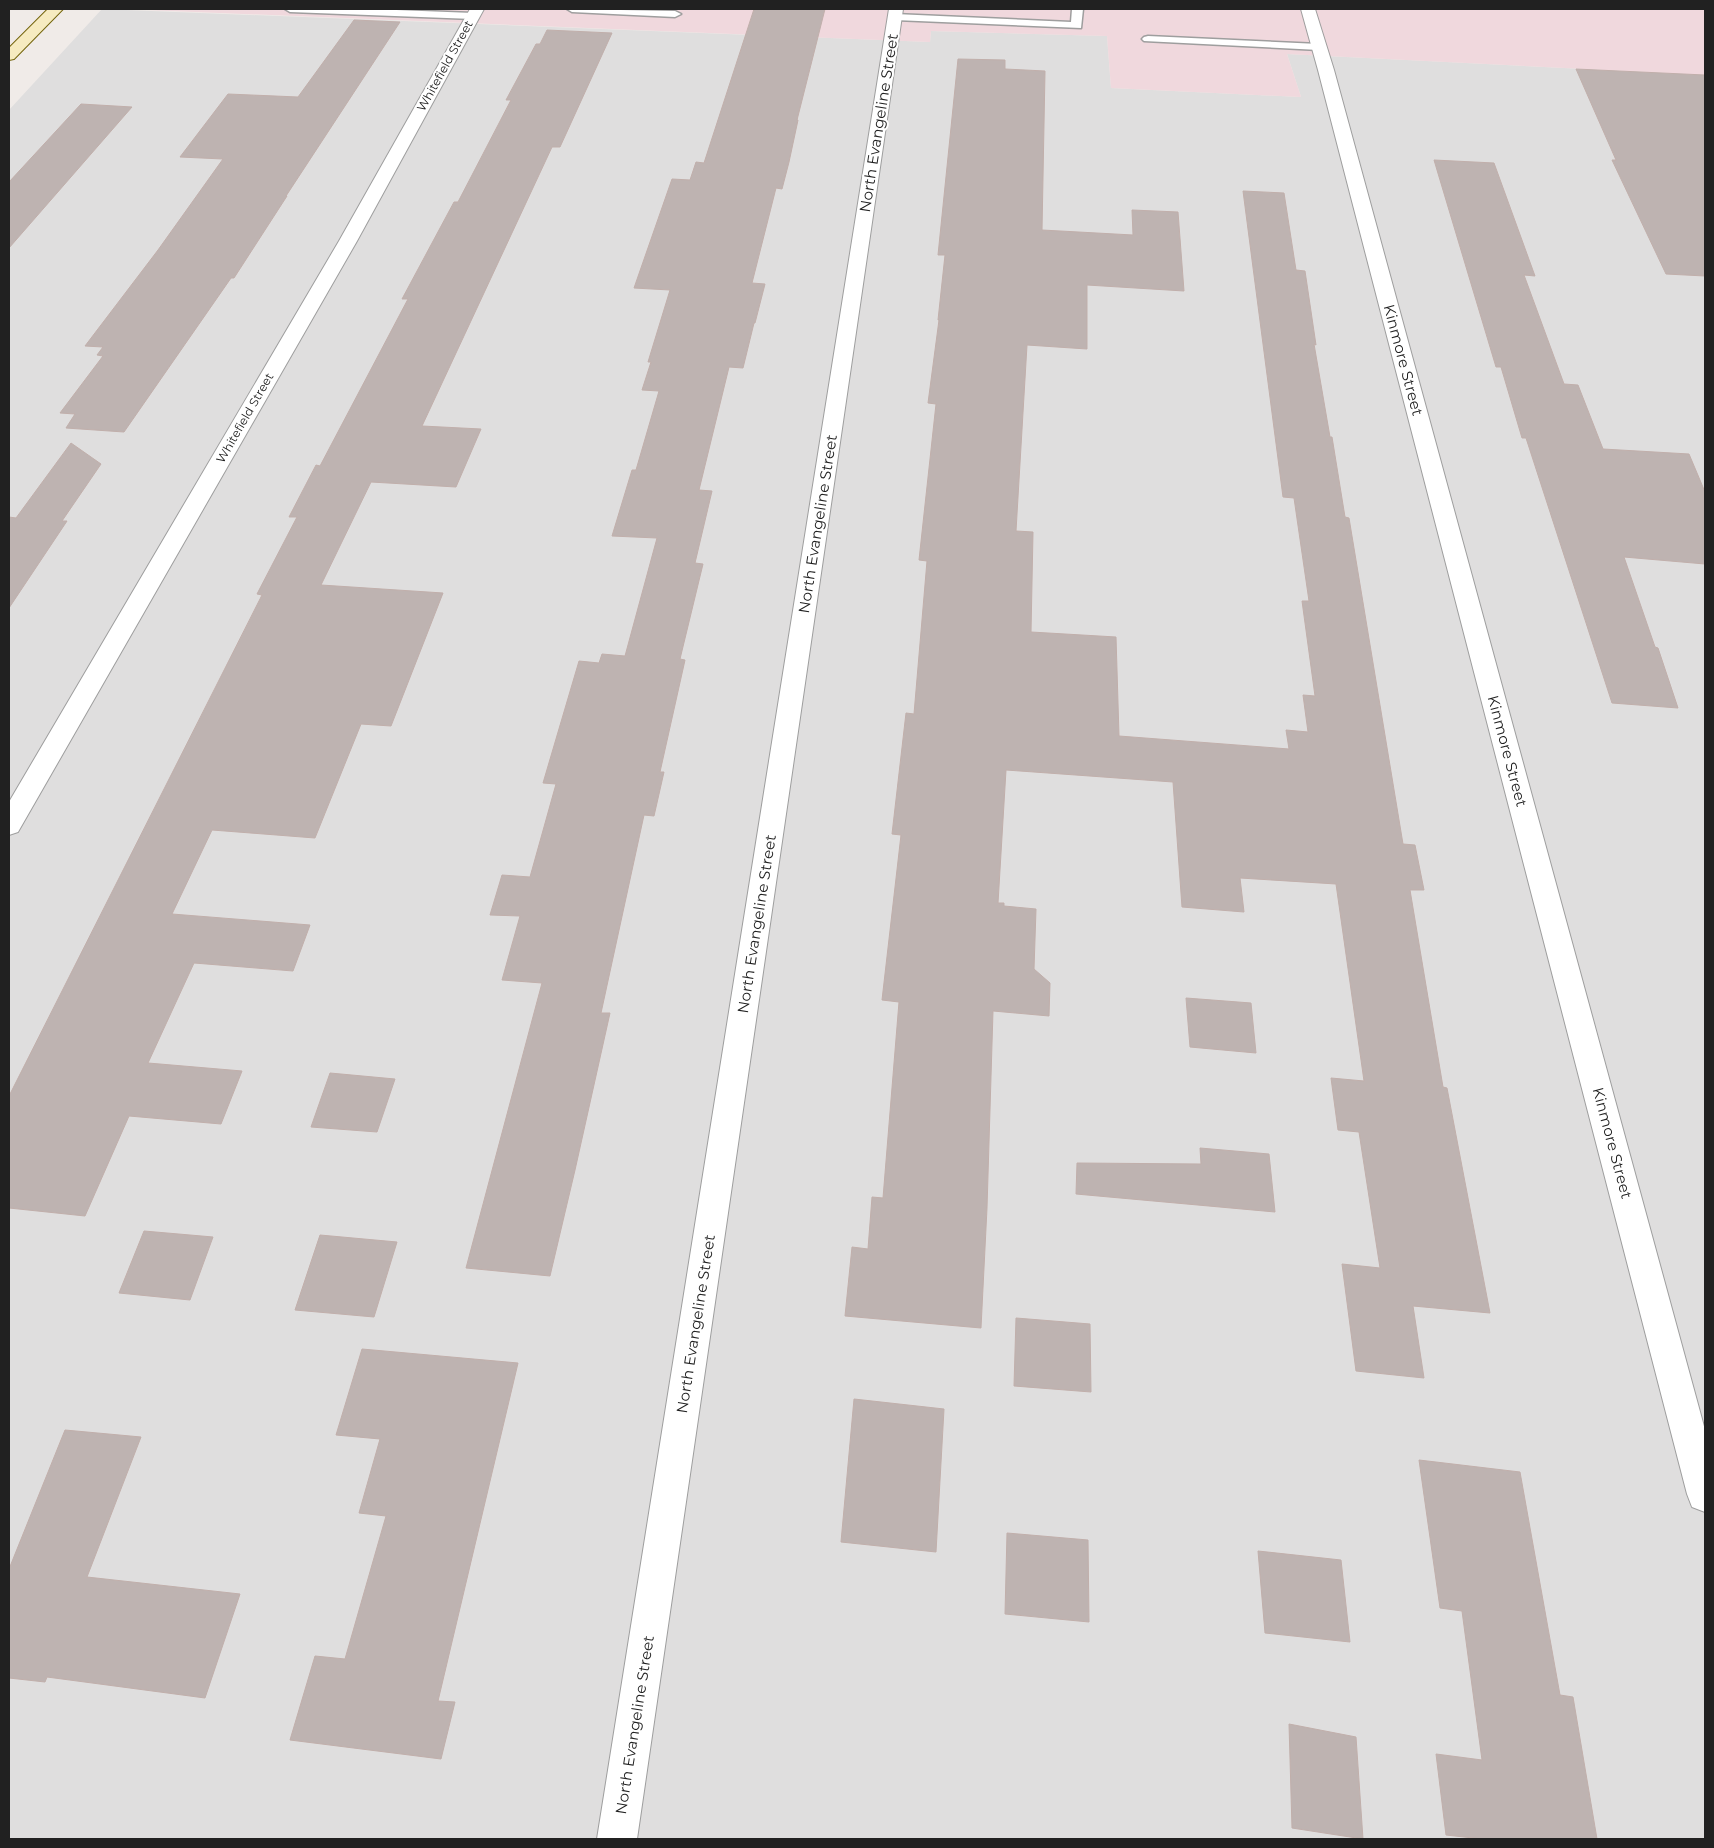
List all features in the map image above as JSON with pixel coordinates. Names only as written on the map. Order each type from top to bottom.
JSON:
[{"type":"main road","points":[[9,56],[56,9]]},
{"type":"street","name":"Kinmore Street","points":[[1308,9],[1705,1494]]},
{"type":"street","name":"Whitefield Street","points":[[9,825],[348,241],[475,12]]},
{"type":"street","name":"North Evangeline Street","points":[[617,1839],[896,13]]},
{"type":"lane","points":[[290,9],[475,12]]},
{"type":"lane","points":[[572,9],[675,14]]},
{"type":"lane","points":[[896,13],[1077,26],[1077,9]]},
{"type":"lane","points":[[1148,39],[1319,47]]},
{"type":"shaded area","points":[[102,9],[930,42],[931,31],[1107,36],[1111,88],[1301,97],[1287,54],[1705,75],[1705,1839],[9,1839],[9,110]]},
{"type":"shaded area","points":[[123,9],[1705,9],[1705,75],[1287,54],[1301,97],[1111,88],[1107,36],[931,31],[930,42]]},
{"type":"building","points":[[754,9],[825,9],[782,189],[776,188],[752,283],[765,284],[755,323],[743,368],[729,367],[699,490],[712,491],[695,563],[703,564],[680,659],[685,660],[660,772],[664,772],[654,816],[644,815],[601,1013],[610,1013],[575,1170],[550,1276],[466,1268],[542,983],[502,980],[520,916],[490,915],[502,875],[530,877],[556,784],[543,783],[579,661],[599,663],[602,654],[625,656],[657,538],[612,536],[632,470],[636,470],[659,391],[642,390],[651,362],[648,362],[670,290],[634,288],[672,179],[690,180],[696,162],[704,163]]},
{"type":"building","points":[[354,20],[400,22],[234,278],[231,278],[124,432],[66,428],[75,414],[60,413],[103,356],[97,355],[103,347],[85,346],[158,250],[223,159],[180,157],[228,94],[298,97]]},
{"type":"building","points":[[547,30],[612,33],[560,147],[552,147],[422,426],[481,429],[456,487],[371,482],[321,585],[443,593],[391,726],[361,724],[315,838],[212,830],[172,914],[310,925],[293,971],[194,963],[148,1063],[242,1071],[221,1124],[129,1116],[85,1216],[9,1208],[9,1096],[262,595],[257,594],[297,517],[289,517],[316,465],[320,466],[408,299],[402,299],[454,202],[458,202],[511,100],[506,100],[536,44],[540,44]]},
{"type":"building","points":[[958,59],[1005,60],[1005,69],[1045,71],[1042,230],[1133,235],[1132,210],[1178,212],[1184,291],[1087,285],[1087,349],[1027,345],[1016,531],[1033,532],[1031,632],[1116,637],[1119,736],[1289,749],[1286,730],[1308,732],[1303,695],[1315,696],[1302,601],[1309,601],[1294,498],[1283,497],[1243,191],[1284,193],[1296,270],[1305,271],[1316,345],[1314,344],[1345,517],[1349,518],[1403,844],[1415,845],[1424,890],[1410,890],[1443,1087],[1447,1088],[1490,1313],[1413,1306],[1424,1378],[1356,1371],[1342,1264],[1380,1268],[1359,1132],[1338,1130],[1331,1078],[1364,1081],[1336,884],[1240,878],[1244,912],[1182,907],[1173,782],[1006,770],[998,903],[1004,903],[1004,906],[1036,909],[1034,969],[1050,983],[1049,1016],[993,1011],[981,1328],[845,1316],[852,1247],[868,1249],[872,1197],[883,1198],[899,1002],[882,1000],[901,835],[892,834],[906,713],[914,714],[927,561],[919,560],[936,404],[928,403],[945,255],[938,255]]},
{"type":"building","points":[[1576,69],[1705,75],[1705,276],[1666,274],[1612,160],[1616,160]]},
{"type":"building","points":[[81,104],[132,107],[9,248],[9,182]]},
{"type":"building","points":[[1434,160],[1494,163],[1535,276],[1524,275],[1564,384],[1578,385],[1603,449],[1689,454],[1705,492],[1705,564],[1624,557],[1678,708],[1612,703],[1526,438],[1522,438],[1501,367],[1496,367]]},
{"type":"building","points":[[71,443],[101,464],[62,521],[67,521],[9,608],[9,517],[16,518]]},
{"type":"building","points":[[1186,998],[1251,1003],[1256,1053],[1190,1047]]},
{"type":"building","points":[[330,1073],[395,1079],[377,1132],[311,1127]]},
{"type":"building","points":[[1200,1148],[1269,1154],[1275,1212],[1076,1194],[1077,1163],[1201,1164]]},
{"type":"building","points":[[144,1231],[213,1237],[190,1300],[119,1293]]},
{"type":"building","points":[[320,1235],[397,1242],[374,1317],[295,1310]]},
{"type":"building","points":[[1016,1318],[1090,1324],[1091,1392],[1014,1386]]},
{"type":"building","points":[[362,1349],[518,1363],[438,1701],[455,1702],[441,1759],[290,1740],[315,1656],[345,1659],[386,1516],[359,1513],[380,1439],[336,1435]]},
{"type":"building","points":[[854,1399],[944,1409],[936,1552],[841,1542]]},
{"type":"building","points":[[65,1430],[141,1437],[87,1577],[240,1594],[205,1698],[47,1677],[45,1682],[9,1678],[9,1569]]},
{"type":"building","points":[[1419,1460],[1520,1472],[1560,1695],[1573,1697],[1597,1839],[1482,1839],[1446,1835],[1436,1754],[1482,1760],[1462,1611],[1440,1608]]},
{"type":"building","points":[[1007,1533],[1088,1540],[1089,1622],[1005,1614]]},
{"type":"building","points":[[1258,1551],[1341,1560],[1350,1642],[1265,1633]]},
{"type":"building","points":[[1289,1724],[1356,1737],[1363,1839],[1292,1828]]}]
